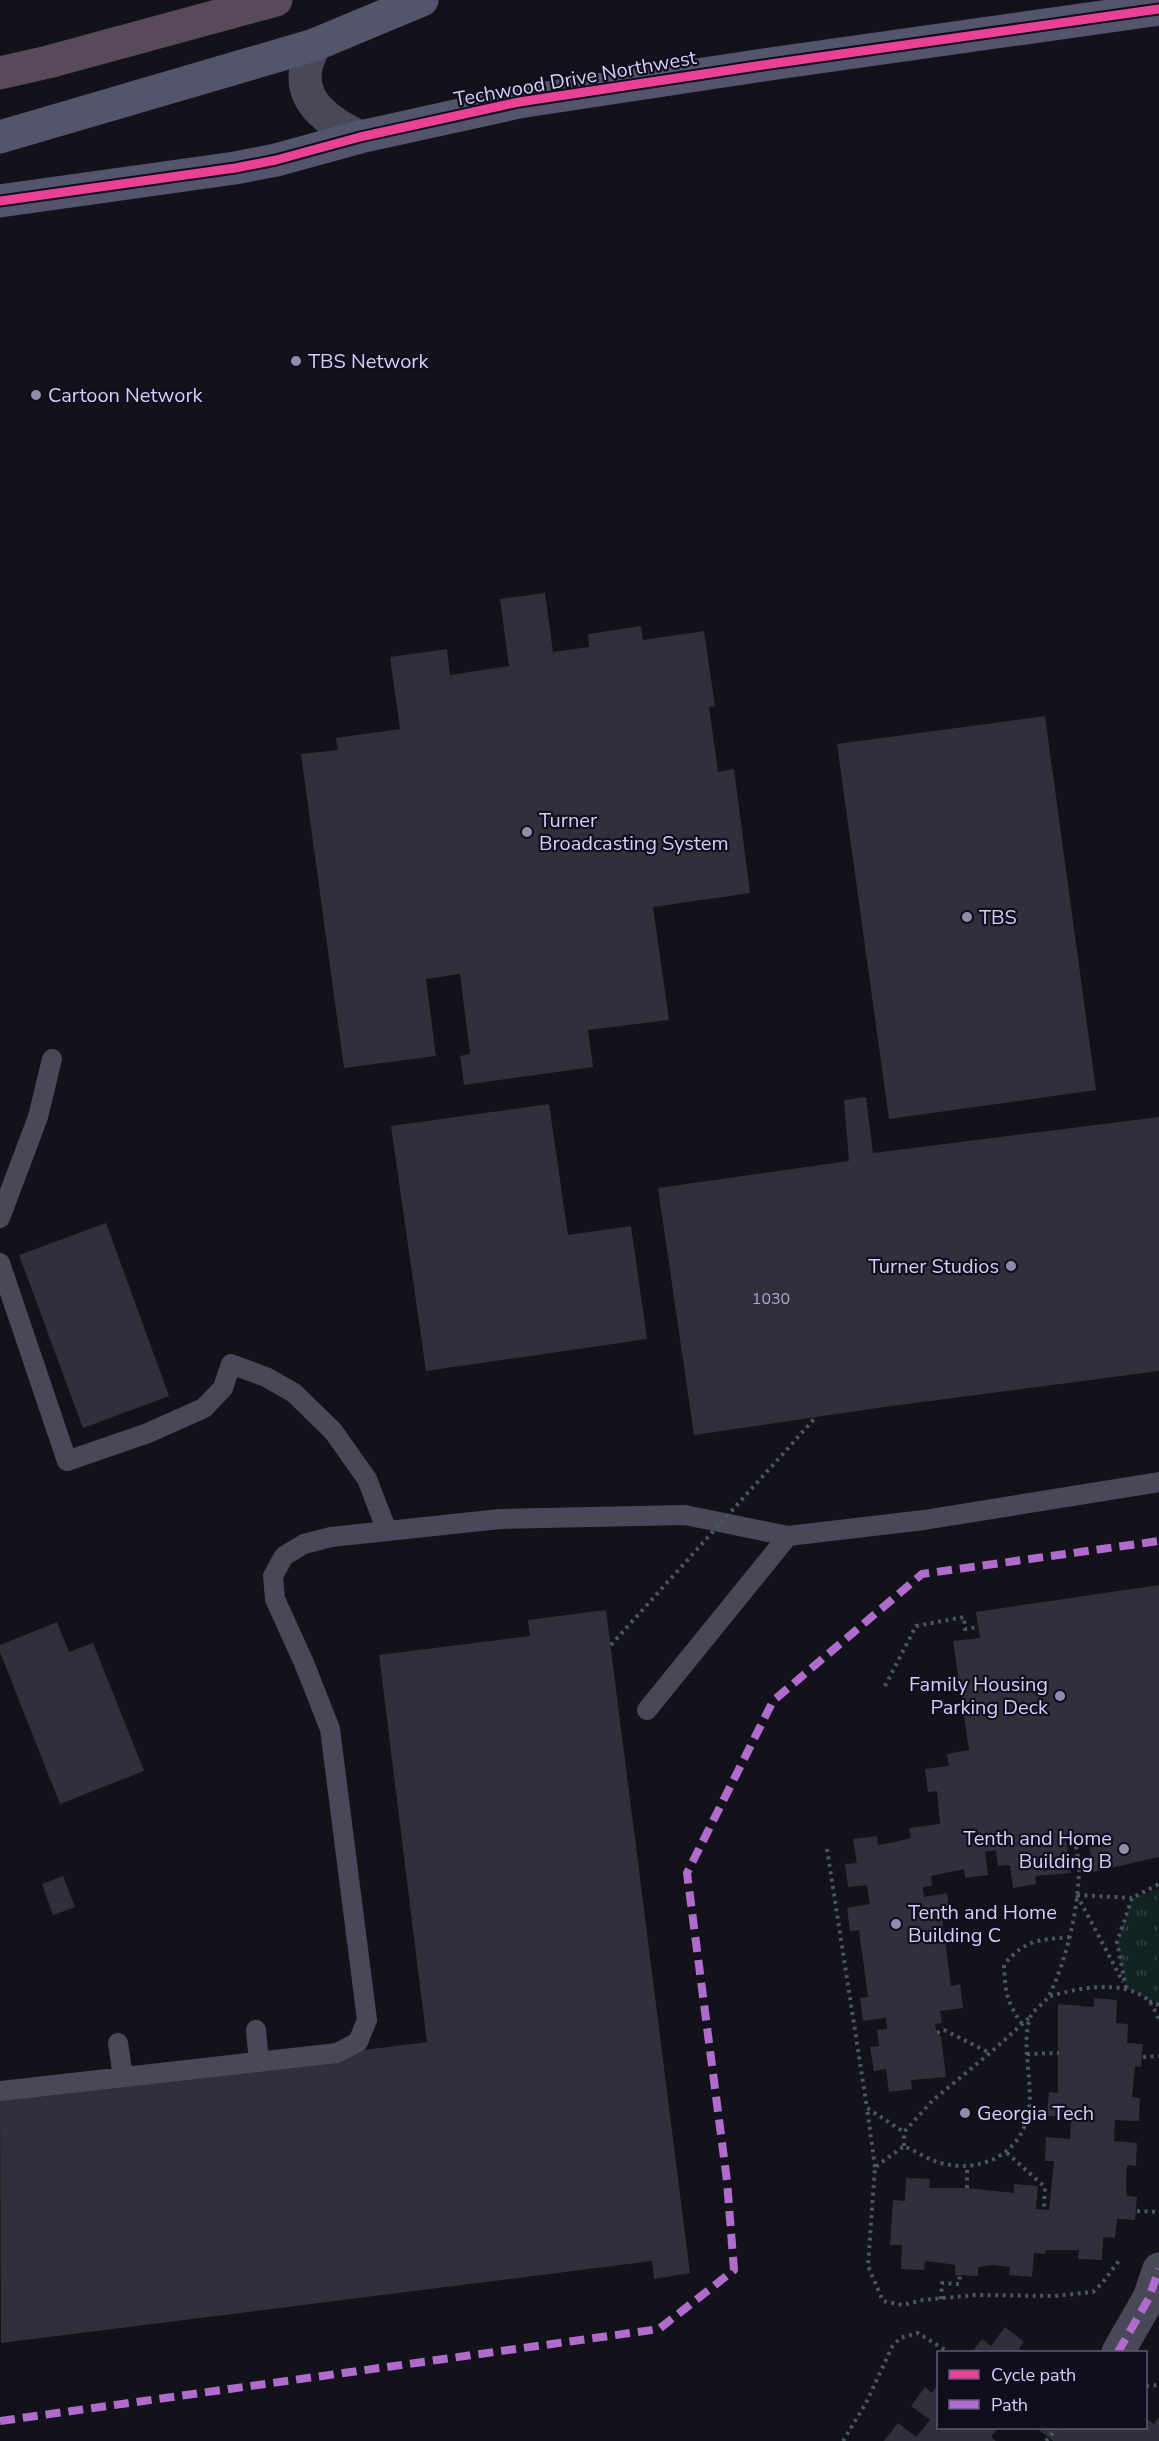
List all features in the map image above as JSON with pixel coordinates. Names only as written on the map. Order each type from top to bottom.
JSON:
[{"type":"highway","points":[[0,73],[276,0]]},
{"type":"street","points":[[0,137],[314,45],[422,0]]},
{"type":"street","name":"Techwood Drive Northwest","points":[[0,201],[235,168],[276,160],[360,137],[519,102],[1159,9]]},
{"type":"street","points":[[314,45],[306,69],[306,87],[314,104],[324,117],[360,137]]},
{"type":"street","points":[[1119,2351],[1149,2298],[1159,2269]]},
{"type":"lane","points":[[0,1218],[38,1117],[52,1059]]},
{"type":"lane","points":[[0,1263],[67,1461],[148,1433],[204,1408],[223,1388],[231,1364],[266,1377],[294,1393],[333,1431],[367,1479],[387,1531]]},
{"type":"lane","points":[[0,2091],[337,2053],[358,2042],[367,2020],[330,1729],[304,1663],[274,1599],[273,1576],[284,1556],[304,1544],[331,1537],[500,1519],[685,1515],[788,1536],[924,1520],[1159,1482]]},
{"type":"lane","points":[[646,1710],[788,1536]]},
{"type":"lane","points":[[256,2030],[259,2062]]},
{"type":"lane","points":[[118,2043],[123,2077]]},
{"type":"path","points":[[611,1645],[816,1417]]},
{"type":"path","points":[[885,1686],[916,1626],[964,1617],[965,1629],[979,1627]]},
{"type":"path","points":[[904,2146],[904,2132],[932,2101],[990,2053],[1030,2017],[1049,1996],[1069,1937],[1077,1895],[1079,1868],[1075,1839]]},
{"type":"path","points":[[827,1849],[874,2167],[868,2266],[883,2301],[903,2305],[975,2295],[1055,2296],[1093,2292],[1121,2258],[1129,2253]]},
{"type":"path","points":[[1077,1895],[1132,1898],[1159,1884]]},
{"type":"path","points":[[1077,1895],[1126,1988]]},
{"type":"path","points":[[1126,1988],[1116,1942],[1132,1898]]},
{"type":"path","points":[[1022,2024],[1009,2005],[1005,1992],[1005,1964],[1020,1948],[1038,1939],[1069,1937]]},
{"type":"path","points":[[1049,1996],[1078,1988],[1126,1988],[1159,2005]]},
{"type":"path","points":[[1149,2000],[1159,2019]]},
{"type":"path","points":[[904,2146],[937,2162],[967,2168],[1007,2153],[1024,2128],[1030,2109],[1027,2054],[1030,2017]]},
{"type":"path","points":[[937,2033],[944,2030],[990,2053]]},
{"type":"path","points":[[1027,2054],[1059,2053]]},
{"type":"path","points":[[1143,2057],[1159,2056]]},
{"type":"path","points":[[867,2108],[904,2132]]},
{"type":"path","points":[[874,2167],[904,2146]]},
{"type":"path","points":[[1007,2153],[1045,2187],[1044,2209]]},
{"type":"path","points":[[967,2168],[967,2188]]},
{"type":"path","points":[[1137,2211],[1159,2212]]},
{"type":"path","points":[[941,2298],[942,2283],[959,2284],[960,2275]]},
{"type":"path","points":[[843,2441],[866,2403],[892,2347],[900,2338],[918,2333],[946,2351]]},
{"type":"green space","points":[[1159,1889],[1159,2004],[1126,1988],[1117,1942],[1132,1898]]},
{"type":"building","name":"Turner Broadcasting System","points":[[545,593],[553,652],[589,647],[588,634],[641,626],[643,640],[704,631],[715,706],[709,707],[718,772],[734,769],[750,893],[653,907],[669,1020],[588,1030],[593,1067],[464,1085],[460,1056],[470,1054],[460,974],[426,979],[436,1056],[344,1068],[301,754],[338,750],[336,738],[400,729],[390,657],[447,649],[450,675],[509,666],[500,599]]},
{"type":"building","name":"TBS","points":[[1045,716],[1096,1090],[889,1119],[837,744]]},
{"type":"building","name":"Turner Studios","points":[[866,1097],[873,1153],[1159,1117],[1159,1371],[884,1407],[694,1435],[658,1188],[849,1161],[844,1100]]},
{"type":"building","points":[[549,1104],[568,1235],[631,1226],[647,1339],[426,1371],[391,1126]]},
{"type":"building","points":[[106,1223],[169,1396],[83,1428],[19,1255]]},
{"type":"building","points":[[1159,1585],[1159,1857],[1093,1872],[1088,1837],[1066,1840],[1071,1873],[1035,1876],[1036,1884],[1013,1888],[1010,1865],[998,1866],[996,1850],[985,1852],[988,1875],[965,1878],[964,1869],[931,1876],[932,1886],[923,1887],[924,1897],[947,1893],[950,1917],[942,1918],[951,1986],[960,1984],[963,2008],[940,2011],[942,2023],[935,2024],[937,2033],[941,2037],[946,2077],[911,2080],[912,2089],[889,2092],[886,2069],[874,2071],[870,2047],[879,2046],[877,2030],[887,2029],[886,2018],[863,2021],[860,1998],[868,1997],[859,1930],[850,1931],[847,1908],[870,1904],[867,1885],[848,1887],[845,1864],[857,1863],[853,1839],[877,1836],[878,1845],[911,1838],[909,1828],[940,1824],[937,1791],[928,1792],[925,1769],[949,1766],[947,1754],[969,1750],[953,1641],[980,1638],[976,1612]]},
{"type":"building","points":[[606,1610],[690,2273],[654,2279],[652,2261],[1,2343],[0,2096],[427,2042],[379,1655],[530,1636],[528,1620]]},
{"type":"building","points":[[57,1622],[69,1652],[93,1643],[144,1771],[60,1804],[0,1652],[0,1645]]},
{"type":"building","points":[[63,1876],[75,1907],[53,1915],[42,1884]]},
{"type":"building","points":[[1094,1998],[1117,2000],[1116,2023],[1128,2024],[1127,2043],[1143,2044],[1141,2067],[1135,2066],[1132,2097],[1140,2098],[1139,2121],[1115,2120],[1114,2141],[1137,2143],[1136,2166],[1127,2165],[1126,2183],[1127,2196],[1137,2197],[1135,2220],[1117,2219],[1115,2238],[1103,2237],[1102,2260],[1078,2259],[1079,2250],[1046,2250],[1045,2254],[1034,2253],[1032,2277],[1009,2275],[1010,2267],[992,2265],[978,2267],[978,2276],[955,2275],[955,2265],[925,2261],[924,2270],[901,2269],[902,2245],[890,2245],[893,2200],[905,2201],[906,2178],[930,2179],[929,2188],[967,2188],[1014,2193],[1014,2184],[1038,2186],[1036,2209],[1049,2210],[1054,2161],[1045,2161],[1046,2137],[1070,2139],[1071,2117],[1047,2116],[1049,2092],[1058,2093],[1058,2004],[1094,2007]]},
{"type":"building","points":[[1005,2327],[1024,2342],[1019,2348],[1023,2351],[973,2351],[982,2339],[991,2346]]},
{"type":"building","points":[[937,2386],[937,2429],[997,2429],[991,2437],[996,2441],[884,2441],[898,2423],[916,2437],[930,2420],[911,2406],[925,2387],[932,2393]]},
{"type":"building","points":[[1159,2417],[1159,2441],[1053,2441],[1039,2430],[1147,2429],[1147,2420],[1154,2424]]},
{"type":"marked path","points":[[0,2421],[659,2329],[734,2270],[727,2181],[687,1873],[773,1701],[922,1574],[1159,1541]]},
{"type":"marked path","points":[[1119,2351],[1149,2298],[1159,2269]]},
{"type":"cycle path","points":[[0,201],[235,168],[276,160],[360,137],[519,102],[1159,9]]},
{"type":"place","name":"TBS Network","points":[[296,361]]},
{"type":"place","name":"Cartoon Network","points":[[36,395]]},
{"type":"place","name":"Turner Broadcasting System","points":[[527,832]]},
{"type":"place","name":"TBS","points":[[967,917]]},
{"type":"place","name":"Turner Studios","points":[[1011,1266]]},
{"type":"place","name":"Family Housing Parking Deck","points":[[1060,1696]]},
{"type":"place","name":"Tenth and Home Building B","points":[[1124,1849]]},
{"type":"place","name":"Tenth and Home Building C","points":[[896,1924]]},
{"type":"place","name":"Georgia Tech","points":[[965,2113]]}]
